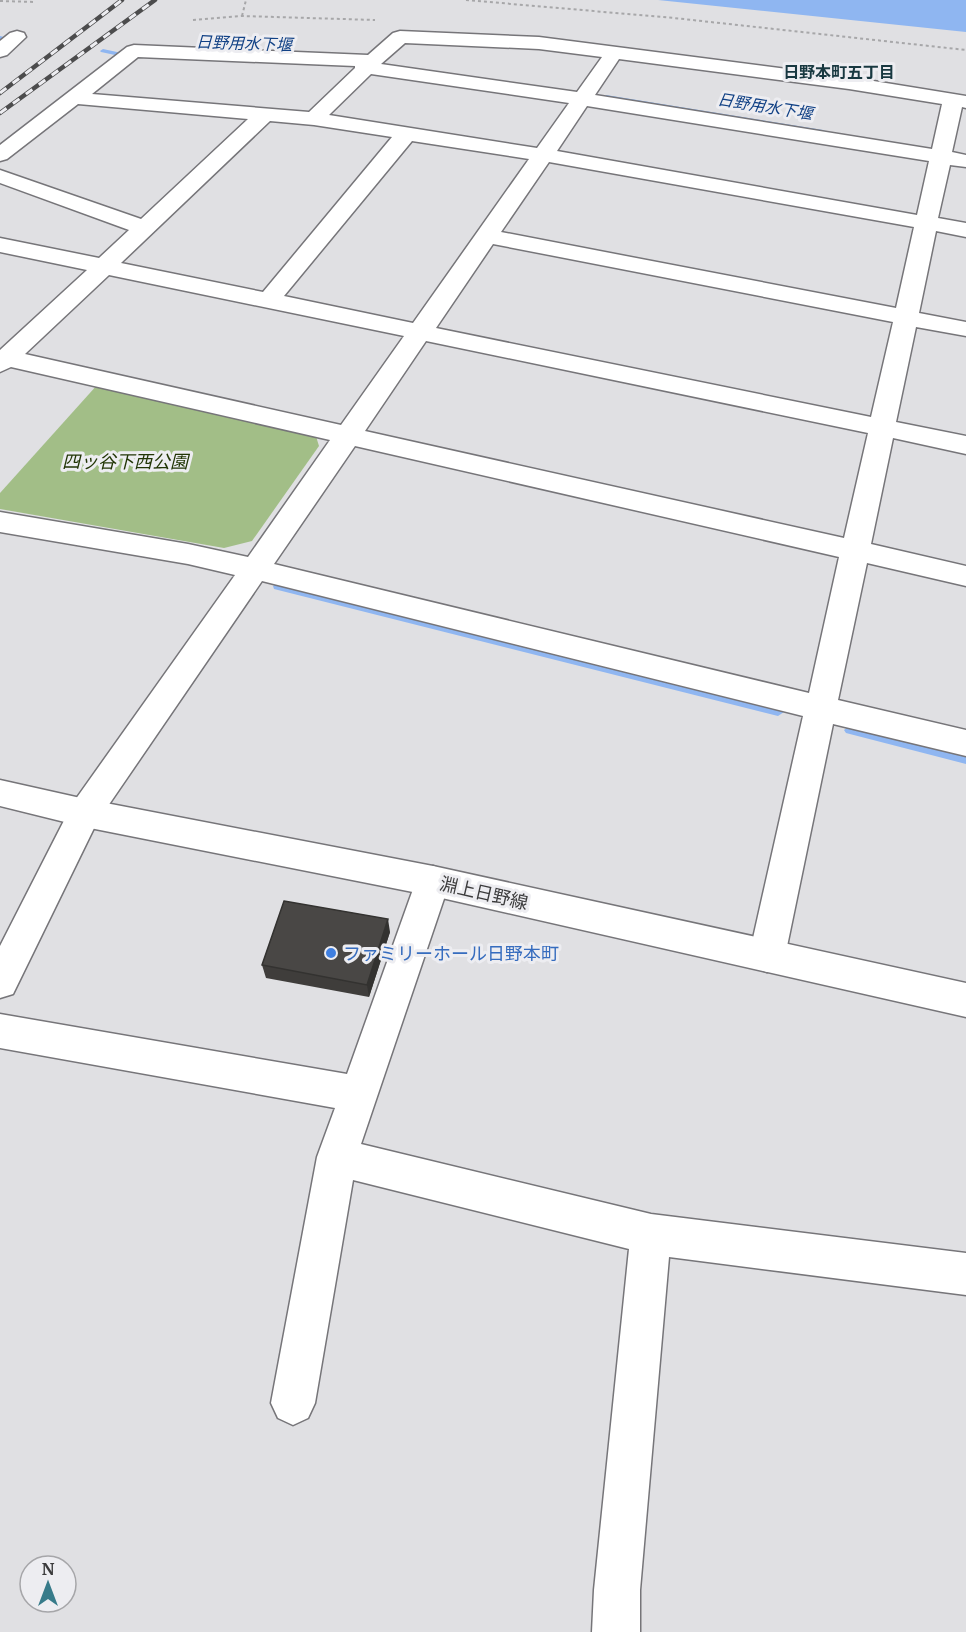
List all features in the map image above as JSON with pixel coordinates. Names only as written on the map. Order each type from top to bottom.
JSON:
[{"type":"street","points":[[0,51],[17,37]]},
{"type":"street","points":[[314,119],[368,64],[400,37],[539,43],[849,83],[959,101],[953,159],[926,223],[767,956]]},
{"type":"street","points":[[0,155],[134,51],[368,64],[953,159]]},
{"type":"street","points":[[0,982],[85,813],[614,53]]},
{"type":"street","points":[[74,98],[314,119],[543,155],[966,230]]},
{"type":"street","points":[[3,361],[265,115]]},
{"type":"street","points":[[269,300],[406,134]]},
{"type":"street","points":[[0,176],[145,228]]},
{"type":"street","points":[[487,236],[966,329]]},
{"type":"street","points":[[0,245],[966,445]]},
{"type":"street","points":[[3,361],[966,576]]},
{"type":"street","points":[[0,522],[188,554],[255,569],[576,650],[966,743]]},
{"type":"street","name":"淵上日野線","points":[[0,793],[85,813],[433,881],[966,1000]]},
{"type":"street","points":[[292,1404],[337,1157],[433,881]]},
{"type":"street","points":[[0,1031],[360,1094]]},
{"type":"street","points":[[337,1157],[651,1234],[966,1274]]},
{"type":"street","points":[[616,1632],[618,1578],[651,1234]]},
{"type":"path","points":[[242,16],[246,0]]},
{"type":"path","points":[[466,0],[674,18],[966,50]]},
{"type":"path","points":[[0,1],[36,2]]},
{"type":"green space","name":"四ッ谷下西公園","points":[[98,384],[315,433],[319,446],[252,541],[224,548],[0,509],[0,493]]},
{"type":"water","points":[[658,0],[966,0],[966,32]]},
{"type":"building","points":[[284,901],[388,919],[367,985],[262,965]]},
{"type":"waterway","name":"日野用水下堰","points":[[103,51],[115,53]]},
{"type":"waterway","name":"日野用水下堰","points":[[609,97],[823,132]]},
{"type":"waterway","points":[[278,586],[778,712]]},
{"type":"waterway","points":[[850,730],[966,759]]},
{"type":"railway","points":[[0,93],[122,0]]},
{"type":"railway","points":[[0,113],[155,0]]},
{"type":"place","name":"ファミリーホール日野本町","points":[[331,953]]},
{"type":"district","name":"日野本町五丁目","points":[[839,72]]}]
